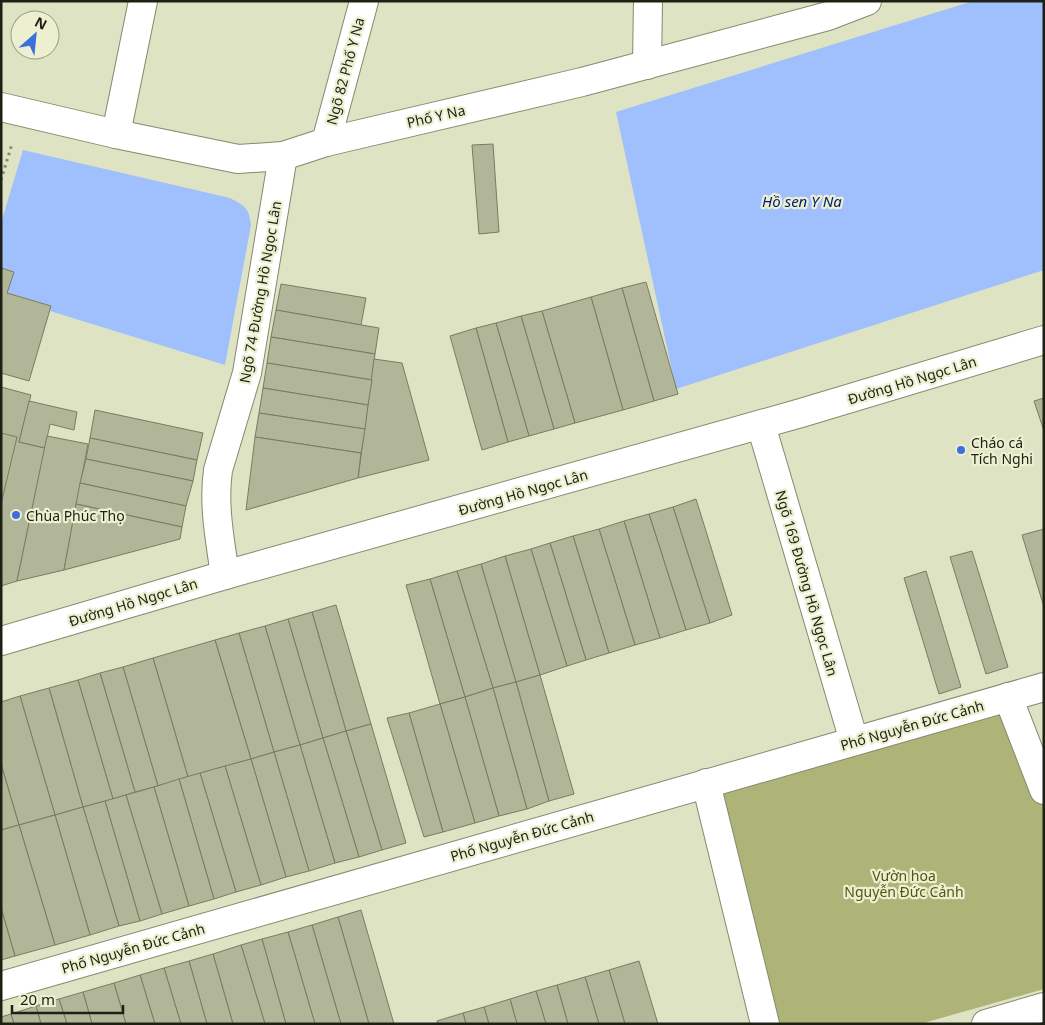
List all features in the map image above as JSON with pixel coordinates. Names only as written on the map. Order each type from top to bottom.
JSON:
[{"type":"street","points":[[116,134],[143,1]]},
{"type":"street","name":"Ngõ 82 Phố Y Na","points":[[326,142],[364,1]]},
{"type":"street","points":[[647,65],[648,1]]},
{"type":"street","name":"Phố Y Na","points":[[1,108],[238,159],[283,156],[326,142],[647,65],[828,16],[859,3]]},
{"type":"street","name":"Ngõ 74 Đường Hồ Ngọc Lân","points":[[225,575],[217,515],[216,483],[218,470],[247,373],[283,156]]},
{"type":"street","name":"Đường Hồ Ngọc Lân","points":[[1,641],[225,575],[761,425],[1044,340]]},
{"type":"street","name":"Ngõ 169 Đường Hồ Ngọc Lân","points":[[761,425],[854,741]]},
{"type":"street","name":"Phố Nguyễn Đức Cảnh","points":[[1,986],[1044,687]]},
{"type":"street","points":[[1008,697],[1044,790]]},
{"type":"street","points":[[706,783],[765,1024]]},
{"type":"street","points":[[986,1024],[1044,1007]]},
{"type":"green space","name":"Vườn hoa Nguyễn Đức Cảnh","points":[[1005,705],[1044,807],[1044,989],[920,1024],[778,1024],[721,794]]},
{"type":"water","name":"Hồ sen Y Na","points":[[973,1],[1044,1],[1044,270],[676,389],[616,112]]},
{"type":"water","points":[[23,150],[230,198],[245,208],[251,225],[225,365],[50,311],[51,306],[7,293],[14,272],[1,268],[1,223]]},
{"type":"building","points":[[493,144],[499,232],[479,234],[472,145]]},
{"type":"building","points":[[1,268],[14,272],[7,293],[51,306],[29,381],[1,373]]},
{"type":"building","points":[[646,282],[678,394],[654,401],[622,288]]},
{"type":"building","points":[[281,284],[366,298],[361,325],[276,310]]},
{"type":"building","points":[[622,288],[654,401],[623,410],[591,297]]},
{"type":"building","points":[[591,297],[623,410],[575,423],[542,311]]},
{"type":"building","points":[[276,310],[379,328],[375,354],[271,337]]},
{"type":"building","points":[[542,311],[575,423],[554,429],[521,316]]},
{"type":"building","points":[[521,316],[554,429],[529,436],[496,323]]},
{"type":"building","points":[[496,323],[529,436],[508,442],[476,328]]},
{"type":"building","points":[[476,328],[508,442],[482,450],[450,336]]},
{"type":"building","points":[[271,337],[375,354],[372,380],[267,363]]},
{"type":"building","points":[[374,359],[402,363],[429,460],[358,478]]},
{"type":"building","points":[[267,363],[372,380],[368,405],[263,388]]},
{"type":"building","name":"Chùa Phúc Thọ","points":[[1,387],[31,395],[19,442],[45,448],[17,581],[1,586]]},
{"type":"building","points":[[263,388],[368,405],[365,429],[259,413]]},
{"type":"building","points":[[1044,398],[1044,431],[1034,401]]},
{"type":"building","points":[[29,401],[77,412],[74,430],[50,424],[45,448],[19,442]]},
{"type":"building","points":[[95,410],[203,433],[197,460],[90,438]]},
{"type":"building","points":[[259,413],[365,429],[361,453],[255,437]]},
{"type":"building","points":[[1,433],[17,437],[1,504]]},
{"type":"building","points":[[47,436],[88,444],[64,570],[17,581]]},
{"type":"building","points":[[255,437],[361,453],[358,478],[246,510]]},
{"type":"building","points":[[90,438],[197,460],[193,481],[86,459]]},
{"type":"building","points":[[86,459],[193,481],[186,506],[80,483]]},
{"type":"building","points":[[80,483],[186,506],[182,527],[76,504]]},
{"type":"building","points":[[696,499],[732,615],[710,623],[673,507]]},
{"type":"building","points":[[76,504],[182,527],[180,539],[64,570]]},
{"type":"building","points":[[673,507],[710,623],[686,630],[649,514]]},
{"type":"building","points":[[649,514],[686,630],[660,638],[624,521]]},
{"type":"building","points":[[624,521],[660,638],[635,645],[599,529]]},
{"type":"building","points":[[599,529],[635,645],[609,653],[573,536]]},
{"type":"building","points":[[1044,529],[1044,607],[1022,535]]},
{"type":"building","points":[[573,536],[609,653],[586,660],[550,543]]},
{"type":"building","points":[[550,543],[586,660],[567,666],[531,549]]},
{"type":"building","points":[[531,549],[567,666],[540,675],[505,556]]},
{"type":"building","points":[[972,551],[1008,667],[986,674],[950,557]]},
{"type":"building","points":[[505,556],[540,675],[516,682],[481,564]]},
{"type":"building","points":[[481,564],[516,682],[493,688],[457,571]]},
{"type":"building","points":[[457,571],[493,688],[465,697],[430,579]]},
{"type":"building","points":[[926,571],[961,687],[939,694],[904,578]]},
{"type":"building","points":[[430,579],[465,697],[440,704],[406,585]]},
{"type":"building","points":[[336,605],[371,724],[346,731],[312,612]]},
{"type":"building","points":[[312,612],[346,731],[323,738],[288,619]]},
{"type":"building","points":[[288,619],[323,738],[300,745],[265,626]]},
{"type":"building","points":[[265,626],[300,745],[274,752],[239,633]]},
{"type":"building","points":[[239,633],[274,752],[251,759],[215,640]]},
{"type":"building","points":[[215,640],[251,759],[188,777],[153,658]]},
{"type":"building","points":[[153,658],[188,777],[158,786],[123,667]]},
{"type":"building","points":[[123,667],[158,786],[135,792],[100,673]]},
{"type":"building","points":[[100,673],[135,792],[113,799],[78,680]]},
{"type":"building","points":[[540,675],[574,794],[549,801],[516,682]]},
{"type":"building","points":[[78,680],[113,799],[83,807],[49,688]]},
{"type":"building","points":[[516,682],[549,801],[527,809],[493,688]]},
{"type":"building","points":[[49,688],[83,807],[55,815],[20,696]]},
{"type":"building","points":[[493,688],[527,809],[499,816],[465,697]]},
{"type":"building","points":[[20,696],[55,815],[19,825],[1,764],[1,702]]},
{"type":"building","points":[[465,697],[499,816],[475,823],[440,704]]},
{"type":"building","points":[[440,704],[475,823],[443,832],[409,713]]},
{"type":"building","points":[[409,713],[443,832],[424,837],[387,718]]},
{"type":"building","points":[[371,724],[406,843],[382,850],[346,731]]},
{"type":"building","points":[[346,731],[382,850],[359,857],[323,738]]},
{"type":"building","points":[[323,738],[359,857],[335,863],[300,745]]},
{"type":"building","points":[[300,745],[335,863],[309,871],[274,752]]},
{"type":"building","points":[[274,752],[309,871],[286,877],[251,759]]},
{"type":"building","points":[[251,759],[286,877],[261,885],[225,766]]},
{"type":"building","points":[[1,764],[19,825],[1,830]]},
{"type":"building","points":[[225,766],[261,885],[236,892],[200,773]]},
{"type":"building","points":[[200,773],[236,892],[214,899],[179,779]]},
{"type":"building","points":[[179,779],[214,899],[189,906],[154,787]]},
{"type":"building","points":[[154,787],[189,906],[162,914],[126,795]]},
{"type":"building","points":[[126,795],[162,914],[140,921],[105,801]]},
{"type":"building","points":[[105,801],[140,921],[119,926],[83,807]]},
{"type":"building","points":[[83,807],[119,926],[90,935],[55,815]]},
{"type":"building","points":[[55,815],[90,935],[55,945],[19,825]]},
{"type":"building","points":[[19,825],[55,945],[15,956],[1,908],[1,830]]},
{"type":"building","points":[[1,908],[15,956],[1,960]]},
{"type":"building","points":[[361,910],[394,1024],[369,1024],[338,917]]},
{"type":"building","points":[[338,917],[369,1024],[341,1024],[312,925]]},
{"type":"building","points":[[312,925],[341,1024],[315,1024],[288,932]]},
{"type":"building","points":[[288,932],[315,1024],[286,1024],[262,939]]},
{"type":"building","points":[[262,939],[286,1024],[265,1024],[241,945]]},
{"type":"building","points":[[241,945],[265,1024],[233,1024],[213,954]]},
{"type":"building","points":[[213,954],[233,1024],[207,1024],[189,961]]},
{"type":"building","points":[[189,961],[207,1024],[181,1024],[164,968]]},
{"type":"building","points":[[639,961],[658,1024],[625,1024],[609,970]]},
{"type":"building","points":[[164,968],[181,1024],[155,1024],[140,975]]},
{"type":"building","points":[[609,970],[625,1024],[599,1024],[585,977]]},
{"type":"building","points":[[140,975],[155,1024],[126,1024],[114,983]]},
{"type":"building","points":[[585,977],[599,1024],[568,1024],[557,985]]},
{"type":"building","points":[[114,983],[126,1024],[92,1024],[83,992]]},
{"type":"building","points":[[557,985],[568,1024],[546,1024],[536,991]]},
{"type":"building","points":[[536,991],[546,1024],[517,1024],[510,999]]},
{"type":"building","points":[[83,992],[92,1024],[67,1024],[59,999]]},
{"type":"building","points":[[59,999],[67,1024],[41,1024],[36,1006]]},
{"type":"building","points":[[510,999],[517,1024],[489,1024],[484,1007]]},
{"type":"building","points":[[36,1006],[41,1024],[14,1024],[11,1014]]},
{"type":"building","points":[[484,1007],[489,1024],[466,1024],[463,1013]]},
{"type":"building","points":[[463,1013],[466,1024],[438,1024],[437,1021]]},
{"type":"building","points":[[11,1014],[14,1024],[1,1024],[1,1017]]},
{"type":"place","name":"Cháo cá Tích Nghi","points":[[961,450]]},
{"type":"place","name":"Chùa Phúc Thọ","points":[[16,515]]}]
